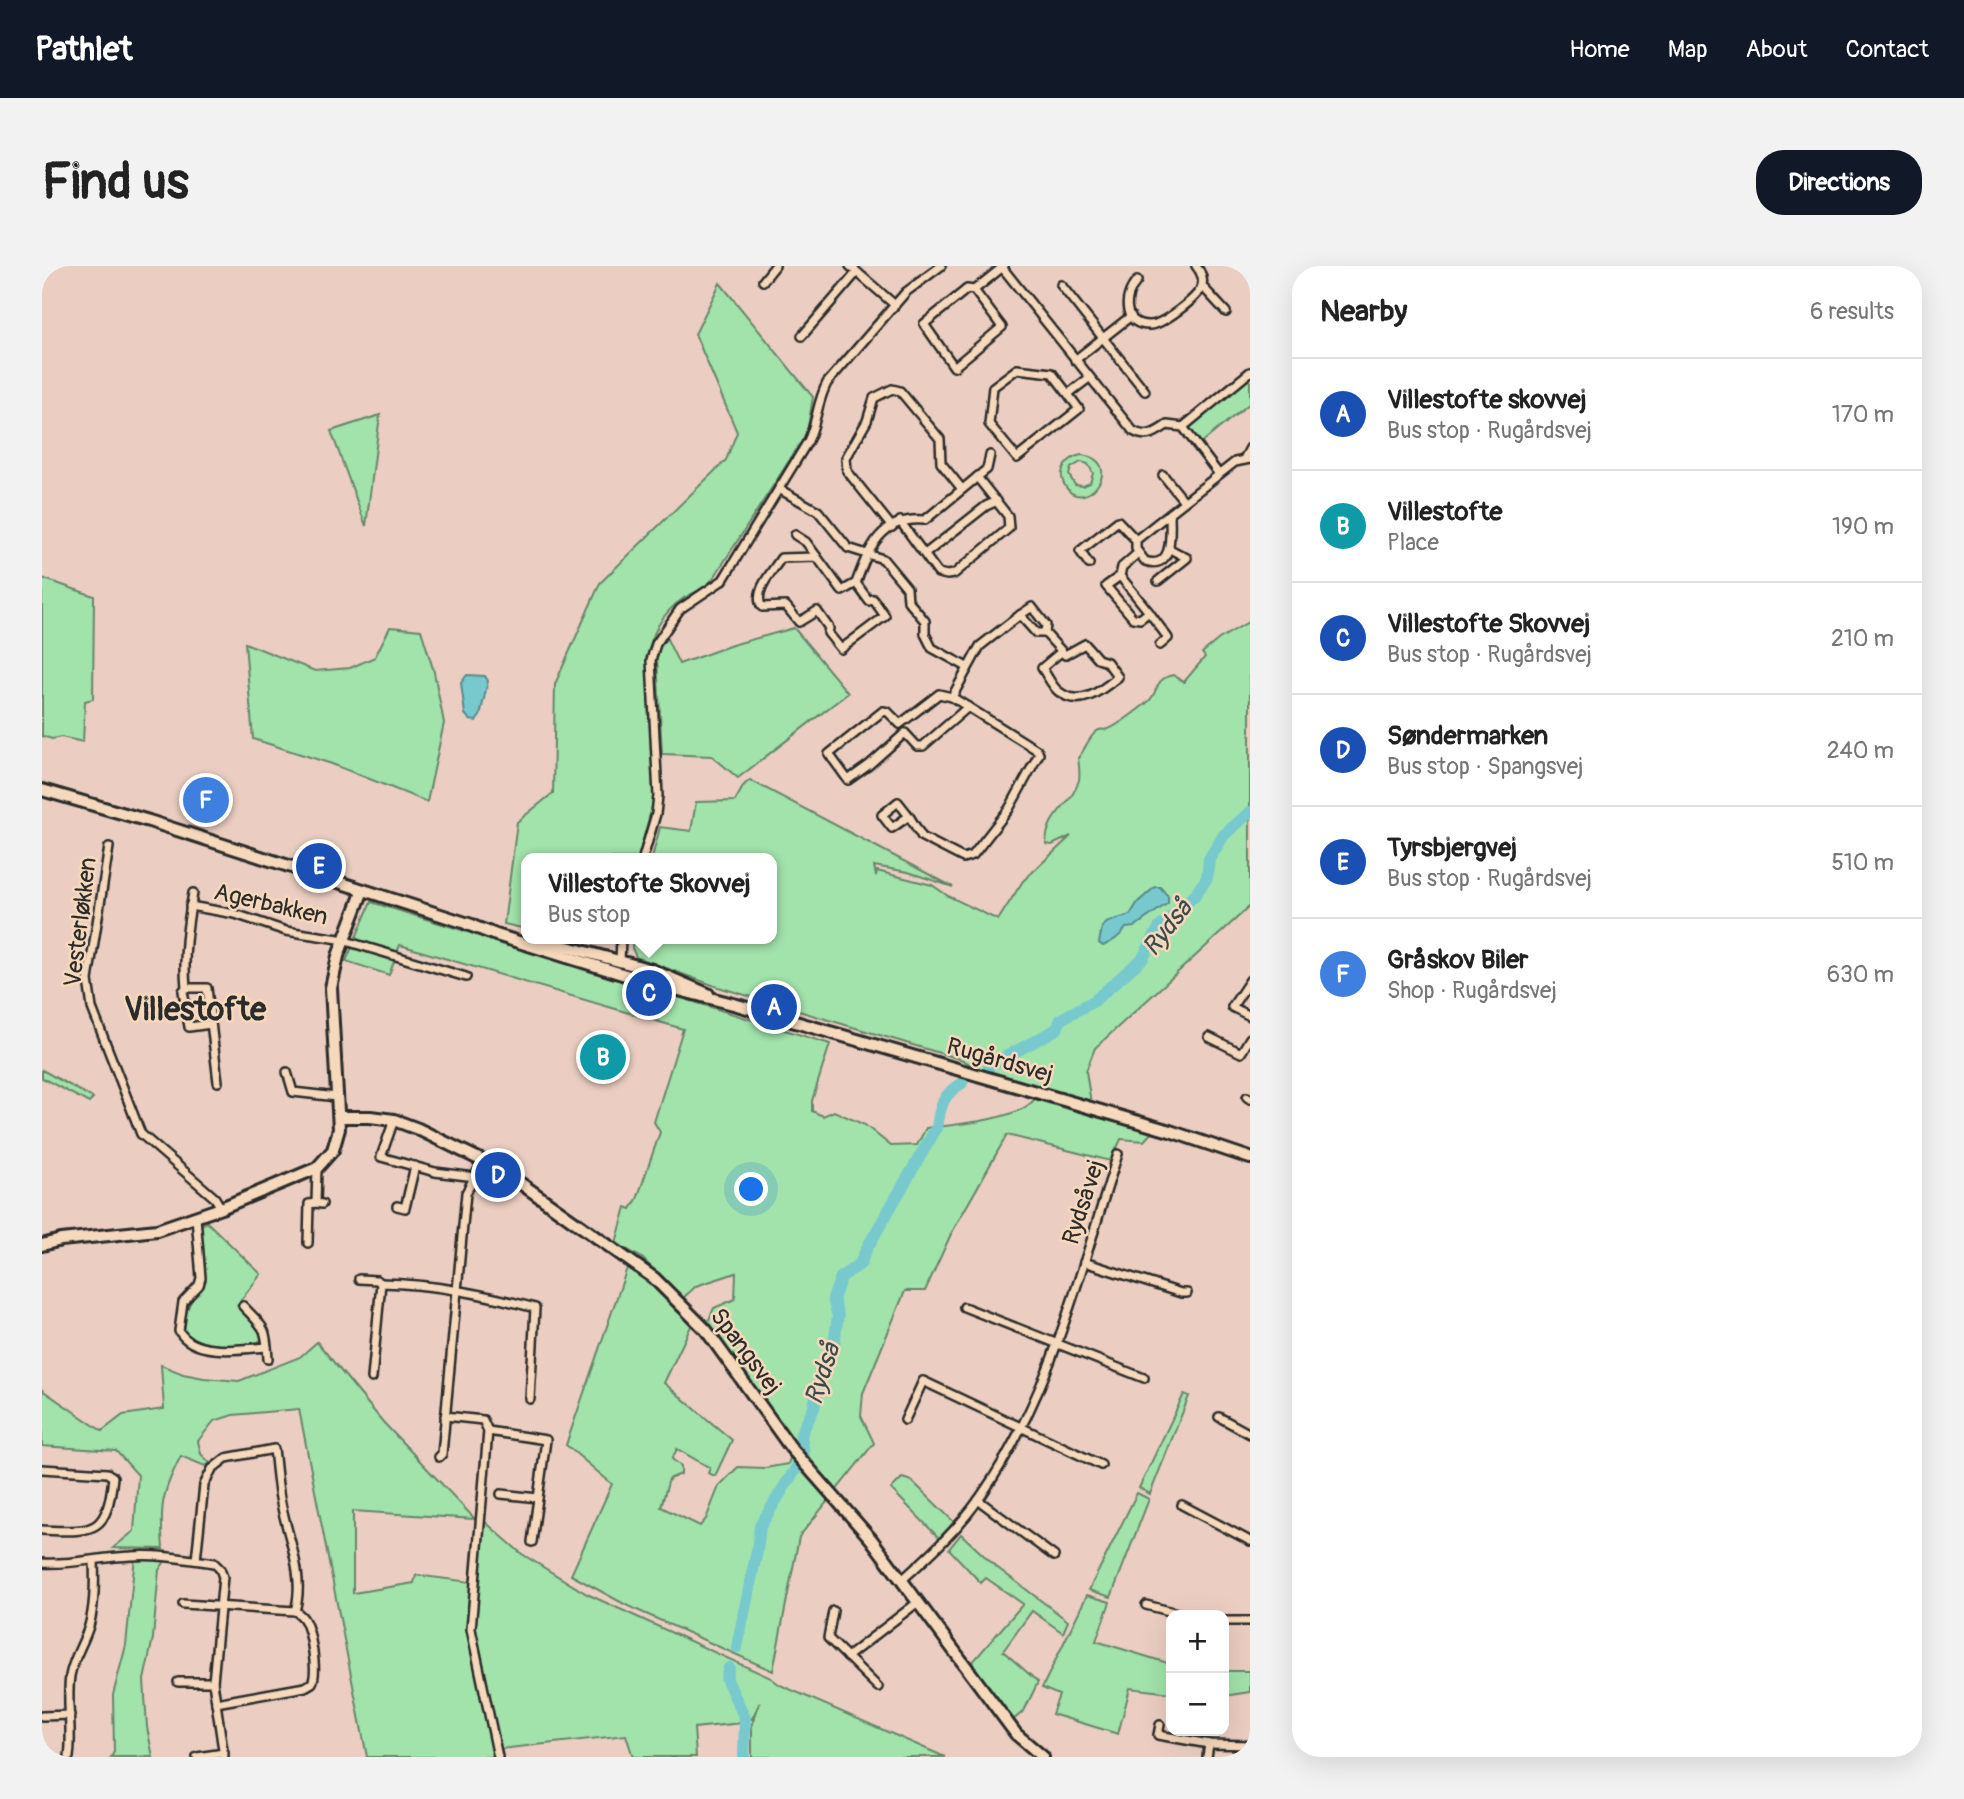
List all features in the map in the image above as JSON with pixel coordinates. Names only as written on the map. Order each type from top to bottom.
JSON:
[{"type":"street","points":[[763,281],[775,266]]},
{"type":"street","points":[[644,853],[656,814],[658,796],[651,660],[656,644],[680,609],[723,580],[814,428],[819,397],[827,383],[906,292],[941,266]]},
{"type":"street","points":[[1137,281],[1127,294],[1126,303],[1131,316],[1144,324],[1162,322],[1199,292],[1202,286],[1201,273],[1196,266]]},
{"type":"street","points":[[974,290],[1002,327],[954,367],[924,324],[967,289],[974,290],[1002,267],[1089,378],[1138,434],[1150,435],[1167,425],[1183,427],[1218,473]]},
{"type":"street","points":[[802,336],[854,269],[895,305]]},
{"type":"street","points":[[1061,285],[1145,391]]},
{"type":"street","points":[[1202,286],[1226,312]]},
{"type":"street","points":[[1075,360],[1131,316]]},
{"type":"street","points":[[1017,369],[1052,373],[1068,394],[1079,409],[1017,458],[989,425],[993,387],[1017,369]]},
{"type":"street","points":[[1183,427],[1250,372]]},
{"type":"street","points":[[1068,394],[1089,378]]},
{"type":"street","points":[[892,527],[847,471],[846,458],[867,421],[874,398],[887,390],[900,391],[940,439],[941,463],[962,489]]},
{"type":"street","points":[[1136,540],[1218,473],[1235,462],[1247,459],[1250,448]]},
{"type":"street","points":[[795,535],[806,542],[842,591],[856,583],[871,544],[900,521],[925,520],[987,469],[990,455]]},
{"type":"street","points":[[1163,475],[1184,501]]},
{"type":"street","points":[[900,521],[938,573],[954,574],[1009,528],[1008,516],[977,477]]},
{"type":"street","points":[[779,488],[818,511],[848,548],[883,559],[907,588],[908,601],[925,621],[925,634],[932,648],[967,667]]},
{"type":"street","points":[[925,554],[986,506],[997,501]]},
{"type":"street","points":[[1088,564],[1080,551],[1118,521],[1136,540],[1139,554],[1145,561],[1157,562],[1170,550],[1170,513]]},
{"type":"street","points":[[1158,581],[1187,558],[1170,550]]},
{"type":"street","points":[[1139,554],[1122,567],[1120,576],[1106,586],[1133,618],[1140,619],[1149,612]]},
{"type":"street","points":[[817,557],[781,558],[758,594],[758,602],[762,607],[786,606],[799,622],[817,611],[829,628],[828,633],[841,649],[885,616],[873,599],[869,601],[856,583]]},
{"type":"street","points":[[1120,576],[1168,638],[1160,645]]},
{"type":"street","points":[[952,697],[979,646],[1032,607],[1046,625],[1045,632],[1065,656],[1085,644],[1098,659],[1107,662],[1118,677],[1095,696],[1076,698],[1058,692],[1042,668],[1061,652]]},
{"type":"street","points":[[1020,615],[1036,633],[1045,632]]},
{"type":"street","points":[[909,816],[922,836],[963,858],[969,858],[981,847],[1009,808],[1038,759],[1037,750],[952,697],[939,694],[900,724],[888,712],[883,711],[829,754],[848,780],[905,733],[916,746],[923,746],[968,707]]},
{"type":"street","points":[[42,790],[149,821],[521,943]]},
{"type":"street","name":"Vesterløkken","points":[[109,847],[88,980],[92,1008],[141,1134],[215,1198],[220,1208]]},
{"type":"street","points":[[42,1245],[61,1240],[157,1230],[220,1208],[317,1168],[333,1150],[339,1129],[330,1001],[334,972],[363,890]]},
{"type":"street","name":"Agerbakken","points":[[192,893],[183,958],[186,988],[183,991],[189,1027],[211,1024]]},
{"type":"street","name":"Agerbakken","points":[[190,906],[234,914],[286,931],[344,941],[466,977]]},
{"type":"street","points":[[467,924],[521,936]]},
{"type":"street","points":[[523,944],[555,954],[582,956],[614,965],[619,944]]},
{"type":"street","name":"Rugårdsvej","points":[[553,944],[614,965],[674,978],[737,1005],[1170,1130],[1250,1158]]},
{"type":"street","points":[[1250,980],[1232,1007],[1250,1016]]},
{"type":"street","points":[[186,988],[206,988],[218,1082]]},
{"type":"street","points":[[1209,1037],[1241,1053],[1250,1038]]},
{"type":"street","points":[[287,1072],[293,1092],[337,1097]]},
{"type":"street","name":"Spangsvej","points":[[339,1117],[370,1116],[394,1120],[483,1161],[523,1185],[638,1265],[673,1295],[722,1350],[804,1466],[871,1539],[1018,1736],[1043,1757]]},
{"type":"street","points":[[394,1120],[381,1157],[435,1172],[475,1177]]},
{"type":"street","name":"Rydsåvej","points":[[902,1580],[946,1539],[978,1500],[1002,1464],[1021,1427],[1057,1343],[1118,1154]]},
{"type":"street","points":[[439,1457],[442,1454],[466,1193],[483,1161]]},
{"type":"street","points":[[397,1206],[405,1208],[415,1166]]},
{"type":"street","points":[[308,1243],[309,1205],[319,1203],[317,1168]]},
{"type":"street","points":[[196,1217],[201,1278],[199,1285],[183,1302],[178,1331],[188,1342],[224,1350],[267,1347]]},
{"type":"street","name":"Rydsåvej","points":[[1084,1262],[1187,1293]]},
{"type":"street","points":[[359,1279],[457,1289],[535,1308],[530,1399]]},
{"type":"street","points":[[372,1378],[381,1283]]},
{"type":"street","points":[[243,1306],[264,1328],[268,1359]]},
{"type":"street","points":[[964,1307],[1144,1378]]},
{"type":"street","points":[[905,1420],[923,1381],[1101,1465]]},
{"type":"street","points":[[445,1416],[483,1420],[488,1431],[471,1629],[498,1757]]},
{"type":"street","points":[[1219,1417],[1250,1434]]},
{"type":"street","points":[[488,1431],[546,1440],[532,1542]]},
{"type":"street","points":[[196,1560],[204,1485],[212,1469],[226,1458],[274,1449],[279,1497],[298,1584],[295,1611]]},
{"type":"street","points":[[42,1469],[107,1472],[113,1477],[108,1511],[94,1526],[72,1531],[42,1530]]},
{"type":"street","points":[[501,1494],[538,1498]]},
{"type":"street","points":[[978,1500],[1054,1556]]},
{"type":"street","points":[[1182,1504],[1250,1541]]},
{"type":"street","points":[[42,1563],[67,1564],[145,1555],[214,1563],[220,1569],[223,1577],[213,1682],[224,1755],[197,1757]]},
{"type":"street","points":[[69,1757],[69,1680],[89,1626],[95,1591],[94,1561]]},
{"type":"street","points":[[847,1657],[918,1602]]},
{"type":"street","points":[[183,1604],[295,1611],[303,1618],[306,1626],[316,1670],[312,1683],[304,1687],[216,1703]]},
{"type":"street","points":[[1146,1605],[1166,1610]]},
{"type":"street","points":[[833,1611],[828,1638],[878,1687]]},
{"type":"street","points":[[1229,1620],[1250,1621]]},
{"type":"street","points":[[178,1682],[213,1682]]},
{"type":"street","points":[[42,1716],[70,1716]]},
{"type":"street","points":[[1160,1726],[1158,1735],[1209,1744],[1250,1745]]},
{"type":"street","points":[[1207,1757],[1209,1744]]},
{"type":"green space","points":[[720,283],[813,397],[807,433],[713,579],[669,610],[654,634],[647,660],[655,796],[639,853],[521,853],[521,928],[504,924],[517,822],[553,793],[555,684],[600,583],[726,460],[737,432],[695,334]]},
{"type":"green space","points":[[1250,376],[1250,403],[1200,444],[1186,427]]},
{"type":"green space","points":[[380,415],[366,526],[331,431]]},
{"type":"green space","points":[[1081,455],[1095,459],[1101,467],[1102,476],[1098,485],[1081,496],[1072,493],[1062,479],[1065,465]],"holes":[[[1081,462],[1088,464],[1093,473],[1090,483],[1075,485],[1069,475],[1071,468]]]},
{"type":"green space","points":[[42,578],[94,596],[93,699],[85,701],[83,742],[42,736]]},
{"type":"green space","points":[[1250,621],[1250,906],[1095,1048],[1086,1071],[1093,1116],[1152,1132],[1144,1141],[1121,1139],[1111,1161],[1007,1135],[951,1234],[925,1291],[905,1291],[863,1393],[861,1416],[874,1443],[799,1537],[773,1671],[626,1605],[571,1575],[612,1484],[566,1445],[627,1268],[652,1285],[692,1324],[664,1383],[732,1440],[715,1476],[708,1473],[710,1468],[677,1449],[672,1459],[681,1466],[681,1474],[669,1479],[661,1507],[700,1526],[706,1519],[719,1486],[738,1467],[765,1468],[788,1464],[795,1444],[707,1324],[714,1308],[735,1299],[736,1273],[696,1286],[683,1298],[642,1258],[616,1243],[626,1207],[631,1209],[637,1199],[660,1132],[654,1122],[683,1029],[400,945],[389,975],[346,961],[371,902],[830,1044],[812,1101],[812,1111],[823,1116],[834,1111],[865,1125],[891,1146],[917,1145],[926,1128],[982,1121],[1012,1113],[1033,1101],[1039,1088],[976,1068],[963,1060],[715,986],[636,957],[632,944],[777,944],[777,853],[653,853],[660,827],[691,831],[696,802],[735,801],[750,780],[953,887],[908,872],[874,866],[876,876],[877,871],[932,885],[948,896],[998,920],[1023,881],[1071,836],[1052,845],[1046,844],[1050,824],[1075,789],[1079,778],[1078,758],[1092,736],[1097,731],[1117,724],[1149,701],[1163,679],[1173,675],[1184,682],[1205,657],[1202,653],[1219,639]]},
{"type":"green space","points":[[390,627],[421,630],[434,672],[444,723],[427,802],[332,764],[253,739],[245,643],[315,671],[350,668],[375,657]]},
{"type":"green space","points":[[794,628],[848,693],[738,778],[712,756],[662,754],[657,658],[659,645],[666,637],[679,664],[732,645]]},
{"type":"green space","points":[[42,1070],[93,1098],[89,1103],[42,1078]]},
{"type":"green space","points":[[207,1222],[261,1274],[237,1305],[261,1333],[262,1340],[239,1346],[211,1346],[194,1341],[183,1332],[189,1306],[204,1285],[201,1225]]},
{"type":"green space","points":[[317,1342],[383,1422],[475,1519],[353,1511],[353,1593],[414,1583],[416,1575],[471,1582],[468,1630],[494,1757],[367,1757],[299,1409],[233,1415],[214,1421],[198,1441],[201,1454],[210,1463],[205,1466],[181,1456],[169,1481],[162,1511],[163,1549],[113,1548],[134,1531],[138,1475],[116,1451],[42,1446],[42,1390],[102,1431],[123,1415],[164,1409],[161,1365],[183,1374],[239,1381],[300,1357]]},
{"type":"green space","points":[[1184,1394],[1189,1396],[1150,1494],[1139,1488]]},
{"type":"green space","points":[[902,1478],[912,1481],[954,1522],[939,1538],[891,1489]]},
{"type":"green space","points":[[1137,1493],[1149,1499],[1111,1597],[1089,1590]]},
{"type":"green space","points":[[483,1520],[522,1554],[587,1594],[771,1678],[780,1685],[945,1757],[752,1757],[752,1724],[760,1702],[752,1719],[742,1717],[742,1723],[694,1728],[696,1757],[633,1757],[626,1735],[500,1749],[473,1627]]},
{"type":"green space","points":[[961,1534],[995,1566],[1068,1621],[1063,1633],[1032,1611],[1003,1651],[1038,1682],[1024,1711],[1013,1720],[971,1664],[1023,1604],[986,1578],[981,1583],[949,1549]]},
{"type":"green space","points":[[135,1556],[168,1557],[159,1570],[153,1638],[144,1680],[147,1727],[153,1757],[111,1757],[114,1752],[113,1695],[126,1645]]},
{"type":"green space","points":[[1087,1595],[1110,1602],[1096,1641],[1166,1662],[1166,1692],[1130,1688],[1118,1734],[1052,1714],[1059,1695],[1042,1688]]},
{"type":"green space","points":[[1229,1671],[1250,1671],[1250,1692],[1229,1695]]},
{"type":"water","points":[[467,675],[485,676],[488,681],[480,716],[476,721],[470,720],[465,714],[461,683]]},
{"type":"water","points":[[1155,887],[1160,887],[1168,896],[1168,903],[1134,927],[1126,928],[1110,942],[1103,946],[1099,943],[1102,927],[1108,922],[1130,915],[1138,902]]},
{"type":"waterway","name":"Rydså","points":[[989,1066],[1057,1029],[1061,1019],[1094,1001],[1143,958],[1159,928],[1194,896],[1207,878],[1209,859],[1224,835],[1250,812]]},
{"type":"waterway","name":"Rydså","points":[[737,1647],[760,1526],[804,1455],[801,1434],[814,1408],[817,1390],[834,1344],[838,1316],[833,1299],[841,1277],[860,1264],[937,1127],[944,1101],[950,1092],[962,1083]]},
{"type":"waterway","name":"Rydså","points":[[729,1668],[726,1678],[745,1718],[744,1757]]},
{"type":"place","name":"Gråskov Biler","points":[[206,800]]},
{"type":"place","name":"Tyrsbjergvej","points":[[319,866]]},
{"type":"place","name":"Villestofte Skovvej","points":[[649,993]]},
{"type":"place","name":"Villestofte skovvej","points":[[774,1007]]},
{"type":"place","name":"Villestofte","points":[[603,1057]]},
{"type":"place","name":"Søndermarken","points":[[498,1175]]},
{"type":"district","name":"Villestofte","points":[[195,1009]]}]
